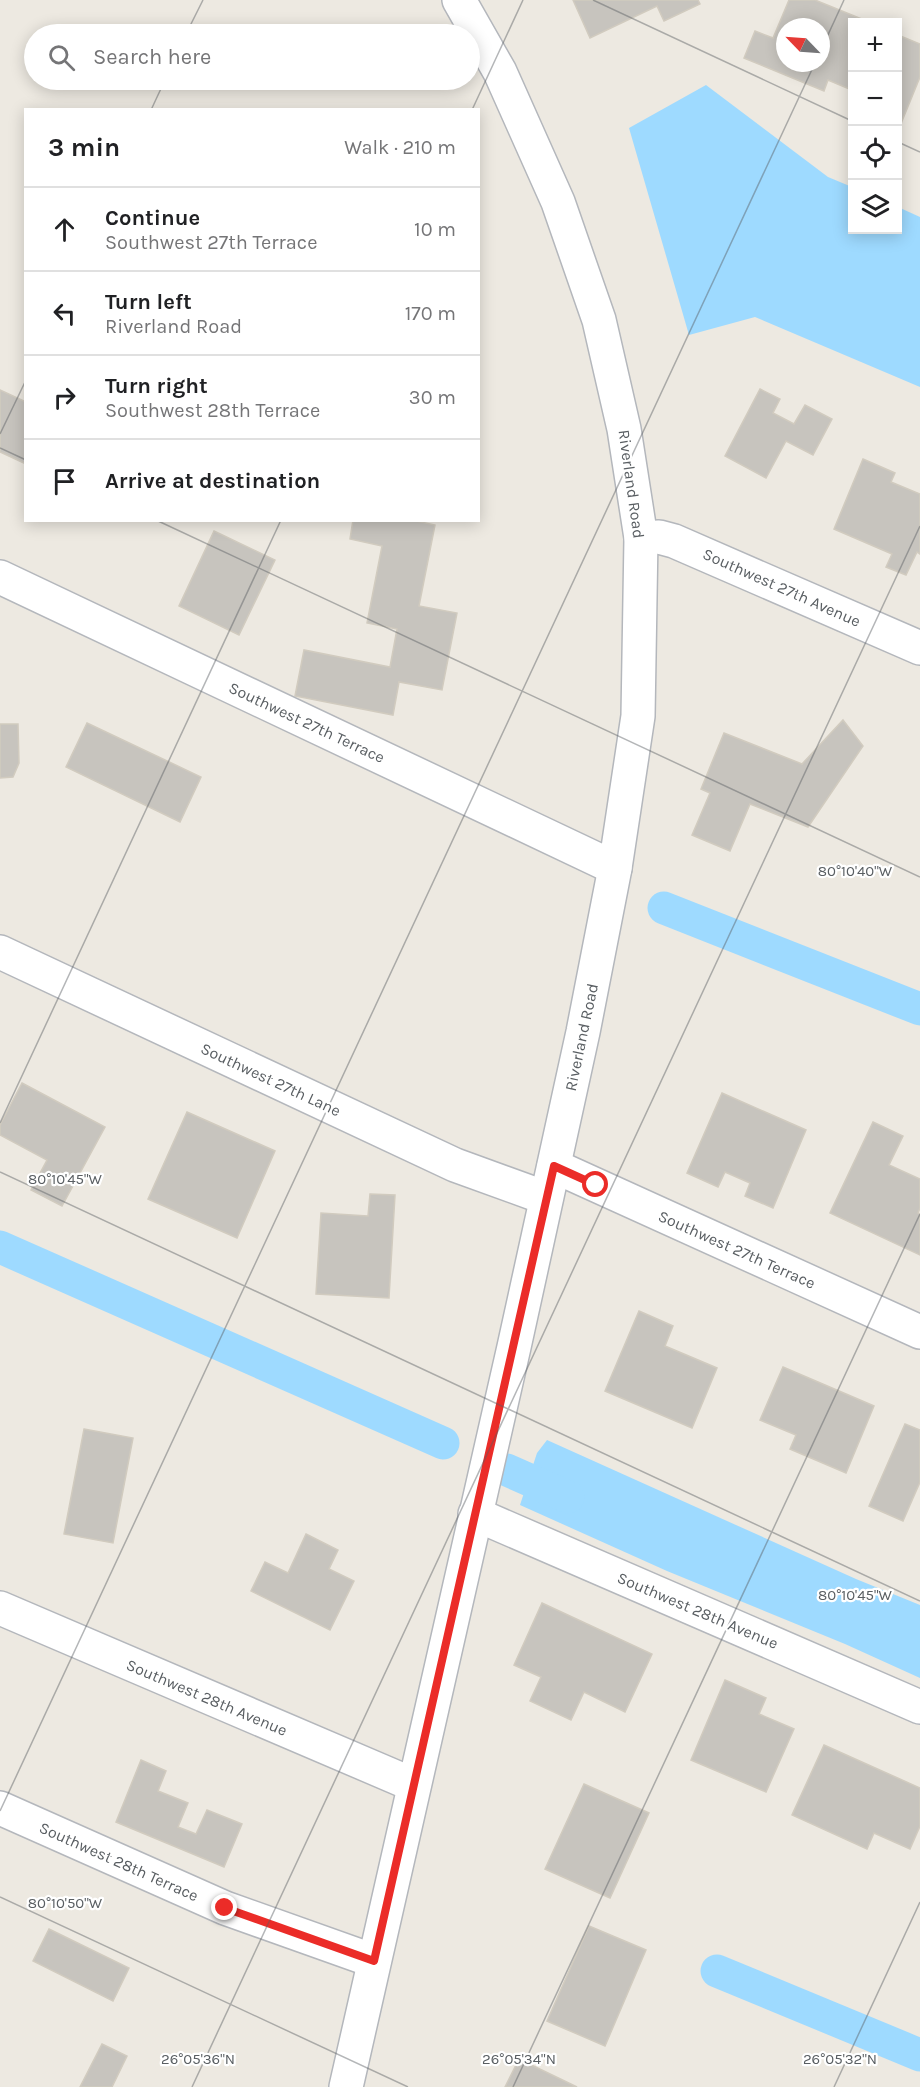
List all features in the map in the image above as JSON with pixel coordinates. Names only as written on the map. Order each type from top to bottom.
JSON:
[{"type":"street","name":"Riverland Road","points":[[459,0],[473,24]]},
{"type":"street","name":"Riverland Road","points":[[346,2087],[583,1032],[615,868],[638,716],[641,538],[624,429],[595,310],[558,202],[500,72],[480,37]]},
{"type":"street","name":"Southwest 27th Avenue","points":[[641,538],[659,537],[674,541],[920,648]]},
{"type":"street","name":"Southwest 27th Terrace","points":[[0,577],[615,868]]},
{"type":"street","name":"Southwest 27th Lane","points":[[0,952],[455,1165],[546,1198]]},
{"type":"street","name":"Southwest 27th Terrace","points":[[554,1166],[920,1332]]},
{"type":"street","name":"Southwest 28th Avenue","points":[[475,1514],[920,1707]]},
{"type":"street","name":"Southwest 28th Avenue","points":[[0,1608],[414,1785]]},
{"type":"street","name":"Southwest 28th Terrace","points":[[0,1808],[225,1908],[374,1961]]},
{"type":"water","points":[[706,85],[828,177],[848,185],[848,234],[902,234],[902,209],[920,217],[920,387],[755,317],[689,335],[629,128]]},
{"type":"water","points":[[547,1440],[856,1579],[920,1605],[920,1678],[845,1644],[667,1571],[520,1505],[537,1453]]},
{"type":"building","points":[[573,0],[698,0],[700,4],[664,21],[657,6],[590,38]]},
{"type":"building","points":[[789,0],[815,0],[859,18],[848,18],[848,88],[828,80],[824,91],[778,72],[830,72],[830,18],[781,18]]},
{"type":"building","points":[[755,31],[773,38],[776,31],[776,71],[744,58]]},
{"type":"building","points":[[902,37],[920,44],[920,77],[902,121]]},
{"type":"building","points":[[760,389],[780,399],[773,413],[794,424],[805,405],[832,419],[813,455],[786,441],[766,478],[725,456]]},
{"type":"building","points":[[0,390],[24,401],[24,463],[0,452]]},
{"type":"building","points":[[863,459],[895,473],[891,482],[920,494],[920,554],[917,552],[906,575],[886,567],[892,554],[834,529]]},
{"type":"building","points":[[353,522],[421,522],[435,525],[419,606],[457,613],[442,690],[399,682],[393,715],[295,696],[304,650],[390,667],[397,629],[367,623],[382,546],[350,539]]},
{"type":"building","points":[[214,531],[275,560],[239,635],[179,606]]},
{"type":"building","points":[[843,720],[863,746],[808,827],[750,804],[730,851],[692,835],[710,793],[701,789],[724,733],[802,764]]},
{"type":"building","points":[[87,723],[201,777],[180,822],[66,767]]},
{"type":"building","points":[[0,724],[18,724],[19,763],[13,777],[0,778]]},
{"type":"building","points":[[22,1083],[105,1127],[62,1206],[31,1190],[47,1160],[0,1135],[0,1125]]},
{"type":"building","points":[[722,1093],[806,1130],[773,1208],[745,1196],[750,1183],[725,1172],[718,1187],[687,1173]]},
{"type":"building","points":[[187,1112],[275,1151],[237,1238],[148,1199]]},
{"type":"building","points":[[873,1122],[903,1136],[889,1165],[920,1179],[918,1213],[920,1214],[920,1255],[830,1213]]},
{"type":"building","points":[[370,1194],[395,1195],[389,1298],[316,1294],[321,1213],[368,1216]]},
{"type":"building","points":[[639,1311],[673,1326],[665,1346],[717,1368],[692,1428],[605,1391]]},
{"type":"building","points":[[783,1367],[874,1406],[846,1473],[790,1449],[796,1435],[760,1420]]},
{"type":"building","points":[[905,1424],[920,1430],[920,1482],[903,1521],[869,1506]]},
{"type":"building","points":[[84,1429],[133,1438],[113,1543],[64,1534]]},
{"type":"building","points":[[306,1534],[338,1550],[329,1569],[354,1581],[330,1630],[251,1591],[265,1562],[288,1573]]},
{"type":"building","points":[[542,1603],[652,1654],[625,1712],[584,1692],[571,1720],[530,1701],[541,1677],[514,1665]]},
{"type":"building","points":[[725,1680],[766,1698],[759,1714],[794,1729],[766,1792],[691,1760]]},
{"type":"building","points":[[824,1745],[920,1788],[920,1826],[910,1849],[874,1833],[867,1849],[792,1815]]},
{"type":"building","points":[[141,1760],[166,1771],[158,1791],[188,1803],[178,1827],[196,1834],[207,1810],[242,1824],[224,1867],[116,1822]]},
{"type":"building","points":[[584,1784],[649,1813],[610,1898],[545,1869]]},
{"type":"building","points":[[589,1926],[646,1950],[605,2046],[547,2021]]},
{"type":"building","points":[[49,1929],[129,1968],[113,2001],[33,1961]]},
{"type":"building","points":[[102,2044],[127,2056],[112,2087],[80,2087]]},
{"type":"building","points":[[519,2059],[577,2087],[505,2087]]},
{"type":"waterway","points":[[664,908],[920,1009]]},
{"type":"waterway","points":[[0,1247],[443,1443]]},
{"type":"waterway","points":[[507,1470],[568,1497]]},
{"type":"waterway","points":[[717,1971],[920,2055]]},
{"type":"route","points":[[225,1908],[374,1961],[554,1166],[596,1185]]}]
